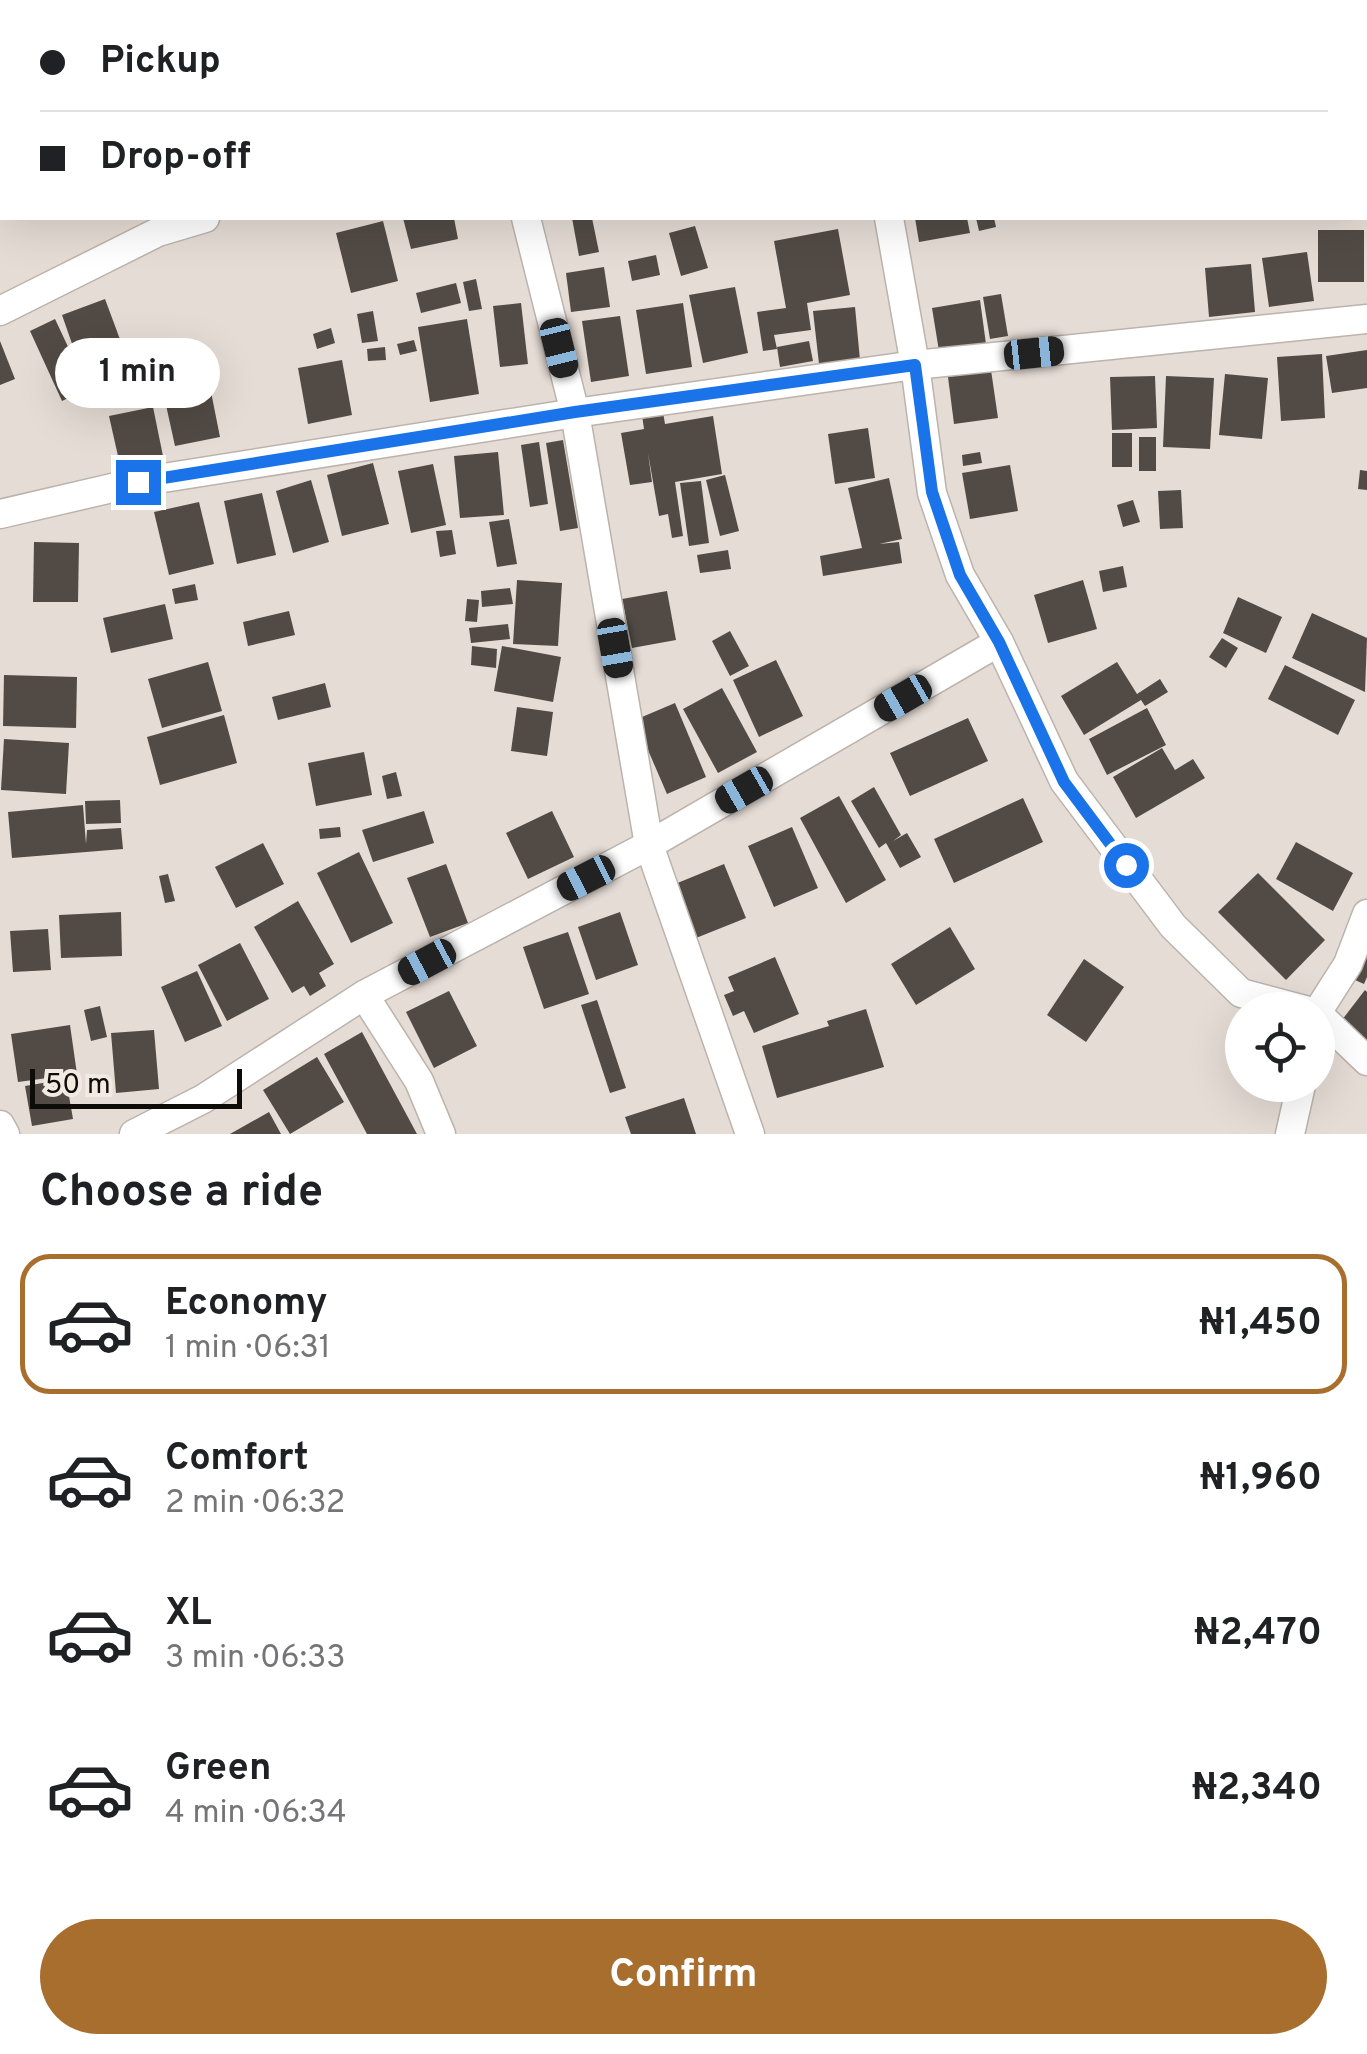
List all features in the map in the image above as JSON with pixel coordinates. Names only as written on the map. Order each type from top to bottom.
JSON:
[{"type":"street","points":[[0,311],[157,225],[191,220]]},
{"type":"street","points":[[527,220],[575,412],[649,845],[750,1134]]},
{"type":"street","points":[[889,220],[932,492],[960,575],[999,642],[1064,782],[1172,926],[1239,992]]},
{"type":"street","points":[[0,514],[138,482],[575,412],[915,365],[1367,319]]},
{"type":"street","points":[[134,1134],[202,1099],[364,995],[649,845],[999,642]]},
{"type":"street","points":[[1330,992],[1348,964],[1367,914]]},
{"type":"street","points":[[364,995],[420,1081],[441,1134]]},
{"type":"street","points":[[1335,1029],[1367,1061]]},
{"type":"street","points":[[1290,1134],[1297,1102]]},
{"type":"street","points":[[0,1125],[5,1134]]},
{"type":"building","points":[[404,220],[454,220],[458,239],[411,249]]},
{"type":"building","points":[[572,220],[592,220],[599,252],[579,256]]},
{"type":"building","points":[[915,220],[967,220],[970,233],[919,242]]},
{"type":"building","points":[[976,220],[994,220],[996,227],[979,231]]},
{"type":"building","points":[[383,221],[398,281],[351,293],[336,233]]},
{"type":"building","points":[[695,226],[708,268],[681,276],[669,233]]},
{"type":"building","points":[[838,229],[850,295],[807,303],[811,330],[774,335],[777,349],[763,351],[757,312],[786,308],[774,241]]},
{"type":"building","points":[[1318,230],[1364,230],[1364,282],[1318,282]]},
{"type":"building","points":[[1307,252],[1314,301],[1269,307],[1262,258]]},
{"type":"building","points":[[656,255],[660,275],[632,281],[628,261]]},
{"type":"building","points":[[1251,264],[1255,312],[1209,317],[1205,268]]},
{"type":"building","points":[[604,267],[610,307],[571,312],[566,273]]},
{"type":"building","points":[[476,279],[482,309],[469,311],[463,282]]},
{"type":"building","points":[[456,283],[461,303],[421,313],[416,293]]},
{"type":"building","points":[[735,287],[748,353],[703,363],[689,295]]},
{"type":"building","points":[[1001,294],[1008,336],[990,339],[983,297]]},
{"type":"building","points":[[105,299],[121,342],[77,358],[62,315]]},
{"type":"building","points":[[980,300],[986,344],[939,351],[932,308]]},
{"type":"building","points":[[521,303],[528,364],[500,367],[493,306]]},
{"type":"building","points":[[683,303],[692,367],[646,374],[636,310]]},
{"type":"building","points":[[855,307],[860,360],[819,364],[813,311]]},
{"type":"building","points":[[373,311],[378,341],[362,343],[357,314]]},
{"type":"building","points":[[620,316],[629,376],[591,382],[582,321]]},
{"type":"building","points":[[55,319],[78,368],[87,364],[97,384],[62,401],[30,331]]},
{"type":"building","points":[[467,319],[479,394],[430,402],[418,327]]},
{"type":"building","points":[[331,328],[335,343],[317,349],[313,334]]},
{"type":"building","points":[[414,340],[417,351],[400,355],[397,344]]},
{"type":"building","points":[[0,341],[15,379],[0,385]]},
{"type":"building","points":[[809,341],[813,361],[780,367],[777,347]]},
{"type":"building","points":[[385,347],[386,360],[368,361],[367,349]]},
{"type":"building","points":[[1367,350],[1367,388],[1332,393],[1326,356]]},
{"type":"building","points":[[1322,354],[1325,418],[1281,421],[1277,357]]},
{"type":"building","points":[[342,360],[352,415],[308,424],[298,368]]},
{"type":"building","points":[[991,370],[998,418],[954,424],[948,377]]},
{"type":"building","points":[[1225,374],[1268,378],[1262,439],[1219,435]]},
{"type":"building","points":[[1155,376],[1157,428],[1112,430],[1110,377]]},
{"type":"building","points":[[1166,376],[1214,378],[1210,449],[1163,447]]},
{"type":"building","points":[[124,386],[127,397],[112,401],[109,390]]},
{"type":"building","points":[[210,387],[220,437],[175,446],[164,396]]},
{"type":"building","points":[[153,407],[163,456],[120,465],[109,416]]},
{"type":"building","points":[[663,412],[665,424],[713,416],[722,474],[675,482],[683,536],[672,538],[668,514],[659,516],[648,453],[652,482],[630,485],[621,433],[644,429],[642,415]]},
{"type":"building","points":[[868,428],[875,478],[835,484],[828,434]]},
{"type":"building","points":[[1112,433],[1132,433],[1132,467],[1112,467]]},
{"type":"building","points":[[1139,437],[1156,437],[1156,471],[1139,471]]},
{"type":"building","points":[[563,440],[578,528],[560,531],[546,443]]},
{"type":"building","points":[[539,442],[548,504],[530,507],[521,445]]},
{"type":"building","points":[[498,452],[504,515],[460,518],[454,456]]},
{"type":"building","points":[[980,452],[982,463],[963,466],[962,455]]},
{"type":"building","points":[[373,463],[389,524],[342,536],[327,475]]},
{"type":"building","points":[[433,464],[446,525],[411,533],[398,471]]},
{"type":"building","points":[[1010,465],[1018,511],[970,519],[962,473]]},
{"type":"building","points":[[1360,470],[1367,471],[1367,490],[1358,489]]},
{"type":"building","points":[[725,475],[739,531],[720,536],[706,480]]},
{"type":"building","points":[[889,478],[902,539],[879,544],[899,542],[902,563],[823,576],[820,556],[862,548],[848,488]]},
{"type":"building","points":[[311,480],[329,542],[293,553],[276,491]]},
{"type":"building","points":[[701,481],[709,543],[689,546],[680,483]]},
{"type":"building","points":[[1181,490],[1183,528],[1160,529],[1158,491]]},
{"type":"building","points":[[262,493],[276,555],[237,564],[224,501]]},
{"type":"building","points":[[1133,500],[1140,522],[1123,527],[1117,505]]},
{"type":"building","points":[[199,502],[214,564],[169,575],[154,512]]},
{"type":"building","points":[[509,519],[517,564],[497,567],[489,522]]},
{"type":"building","points":[[452,530],[456,554],[440,557],[436,531]]},
{"type":"building","points":[[34,542],[79,543],[78,602],[33,602]]},
{"type":"building","points":[[728,550],[731,569],[700,573],[697,555]]},
{"type":"building","points":[[1123,566],[1127,587],[1103,592],[1099,571]]},
{"type":"building","points":[[517,580],[562,583],[558,646],[513,644]]},
{"type":"building","points":[[1083,580],[1097,629],[1048,643],[1034,595]]},
{"type":"building","points":[[195,584],[198,600],[175,604],[172,589]]},
{"type":"building","points":[[510,588],[513,604],[482,607],[481,591]]},
{"type":"building","points":[[667,591],[676,640],[632,648],[622,599]]},
{"type":"building","points":[[1238,597],[1282,617],[1266,653],[1223,633]]},
{"type":"building","points":[[467,599],[479,600],[477,622],[465,621]]},
{"type":"building","points":[[165,604],[173,639],[111,653],[103,618]]},
{"type":"building","points":[[289,611],[295,635],[248,646],[243,622]]},
{"type":"building","points":[[1312,613],[1367,638],[1365,692],[1292,658]]},
{"type":"building","points":[[508,624],[510,639],[471,643],[469,628]]},
{"type":"building","points":[[730,631],[749,666],[730,676],[712,641]]},
{"type":"building","points":[[1222,638],[1238,648],[1226,668],[1209,657]]},
{"type":"building","points":[[472,646],[497,649],[496,668],[471,665]]},
{"type":"building","points":[[502,646],[561,657],[553,702],[494,691]]},
{"type":"building","points":[[776,660],[803,716],[759,737],[733,680]]},
{"type":"building","points":[[208,662],[222,711],[162,728],[148,679]]},
{"type":"building","points":[[1117,662],[1137,694],[1160,679],[1168,692],[1145,706],[1141,700],[1084,735],[1061,696]]},
{"type":"building","points":[[1285,665],[1355,700],[1338,735],[1268,699]]},
{"type":"building","points":[[4,675],[77,677],[76,728],[3,726]]},
{"type":"building","points":[[325,683],[331,707],[278,720],[272,697]]},
{"type":"building","points":[[722,688],[757,752],[718,773],[683,709]]},
{"type":"building","points":[[675,703],[706,777],[667,794],[635,720]]},
{"type":"building","points":[[517,707],[553,712],[547,756],[511,751]]},
{"type":"building","points":[[1147,708],[1166,745],[1107,775],[1089,739]]},
{"type":"building","points":[[224,715],[237,763],[160,785],[147,737]]},
{"type":"building","points":[[968,718],[988,761],[910,796],[890,753]]},
{"type":"building","points":[[4,739],[69,743],[66,794],[1,790]]},
{"type":"building","points":[[1162,748],[1175,770],[1193,759],[1205,778],[1136,818],[1113,777]]},
{"type":"building","points":[[364,752],[372,795],[316,806],[308,763]]},
{"type":"building","points":[[396,772],[402,796],[387,799],[382,776]]},
{"type":"building","points":[[874,787],[901,835],[893,841],[907,833],[921,857],[900,868],[886,843],[879,848],[851,801]]},
{"type":"building","points":[[839,796],[886,880],[846,903],[800,818]]},
{"type":"building","points":[[1023,798],[1043,842],[954,883],[934,839]]},
{"type":"building","points":[[120,800],[121,823],[86,824],[85,801]]},
{"type":"building","points":[[83,805],[86,844],[87,830],[121,828],[123,849],[12,858],[8,812]]},
{"type":"building","points":[[424,811],[434,843],[373,862],[362,830]]},
{"type":"building","points":[[552,811],[574,857],[528,879],[506,833]]},
{"type":"building","points":[[340,827],[341,837],[320,839],[319,829]]},
{"type":"building","points":[[792,827],[818,888],[774,907],[748,846]]},
{"type":"building","points":[[1296,842],[1353,873],[1333,911],[1276,879]]},
{"type":"building","points":[[263,843],[284,884],[236,908],[215,867]]},
{"type":"building","points":[[359,852],[393,923],[351,943],[317,873]]},
{"type":"building","points":[[446,864],[468,923],[430,937],[407,878]]},
{"type":"building","points":[[724,864],[746,918],[696,938],[675,884]]},
{"type":"building","points":[[1258,873],[1325,940],[1286,980],[1218,912]]},
{"type":"building","points":[[168,874],[175,901],[165,903],[159,876]]},
{"type":"building","points":[[298,901],[334,964],[319,973],[326,986],[310,996],[304,986],[292,993],[254,927]]},
{"type":"building","points":[[121,912],[122,956],[61,958],[59,915]]},
{"type":"building","points":[[620,912],[638,965],[596,980],[578,927]]},
{"type":"building","points":[[950,927],[975,969],[916,1005],[891,964]]},
{"type":"building","points":[[48,929],[51,970],[13,972],[10,931]]},
{"type":"building","points":[[568,932],[589,994],[544,1009],[523,947]]},
{"type":"building","points":[[240,943],[269,999],[227,1021],[198,965]]},
{"type":"building","points":[[1367,955],[1367,977],[1364,984],[1355,980]]},
{"type":"building","points":[[775,957],[799,1014],[754,1033],[744,1011],[733,1016],[724,995],[734,991],[728,977]]},
{"type":"building","points":[[1084,959],[1124,987],[1086,1042],[1047,1015]]},
{"type":"building","points":[[197,971],[222,1026],[185,1042],[161,987]]},
{"type":"building","points":[[1365,990],[1367,1054],[1335,1029]]},
{"type":"building","points":[[449,991],[477,1046],[434,1068],[406,1012]]},
{"type":"building","points":[[597,1000],[626,1088],[610,1093],[581,1005]]},
{"type":"building","points":[[100,1006],[107,1037],[91,1041],[84,1010]]},
{"type":"building","points":[[866,1009],[884,1067],[777,1098],[762,1046],[829,1026],[827,1021]]},
{"type":"building","points":[[70,1025],[77,1074],[18,1082],[11,1034]]},
{"type":"building","points":[[154,1030],[159,1089],[116,1093],[111,1033]]},
{"type":"building","points":[[362,1032],[417,1134],[367,1134],[324,1054]]},
{"type":"building","points":[[317,1057],[344,1102],[290,1134],[263,1090]]},
{"type":"building","points":[[66,1079],[73,1119],[32,1126],[25,1086]]},
{"type":"building","points":[[684,1098],[696,1134],[631,1134],[625,1117]]},
{"type":"building","points":[[269,1112],[281,1134],[230,1134]]},
{"type":"route","points":[[138,482],[575,412],[915,365],[932,492],[960,575],[999,642],[1064,782],[1126,865]]}]
